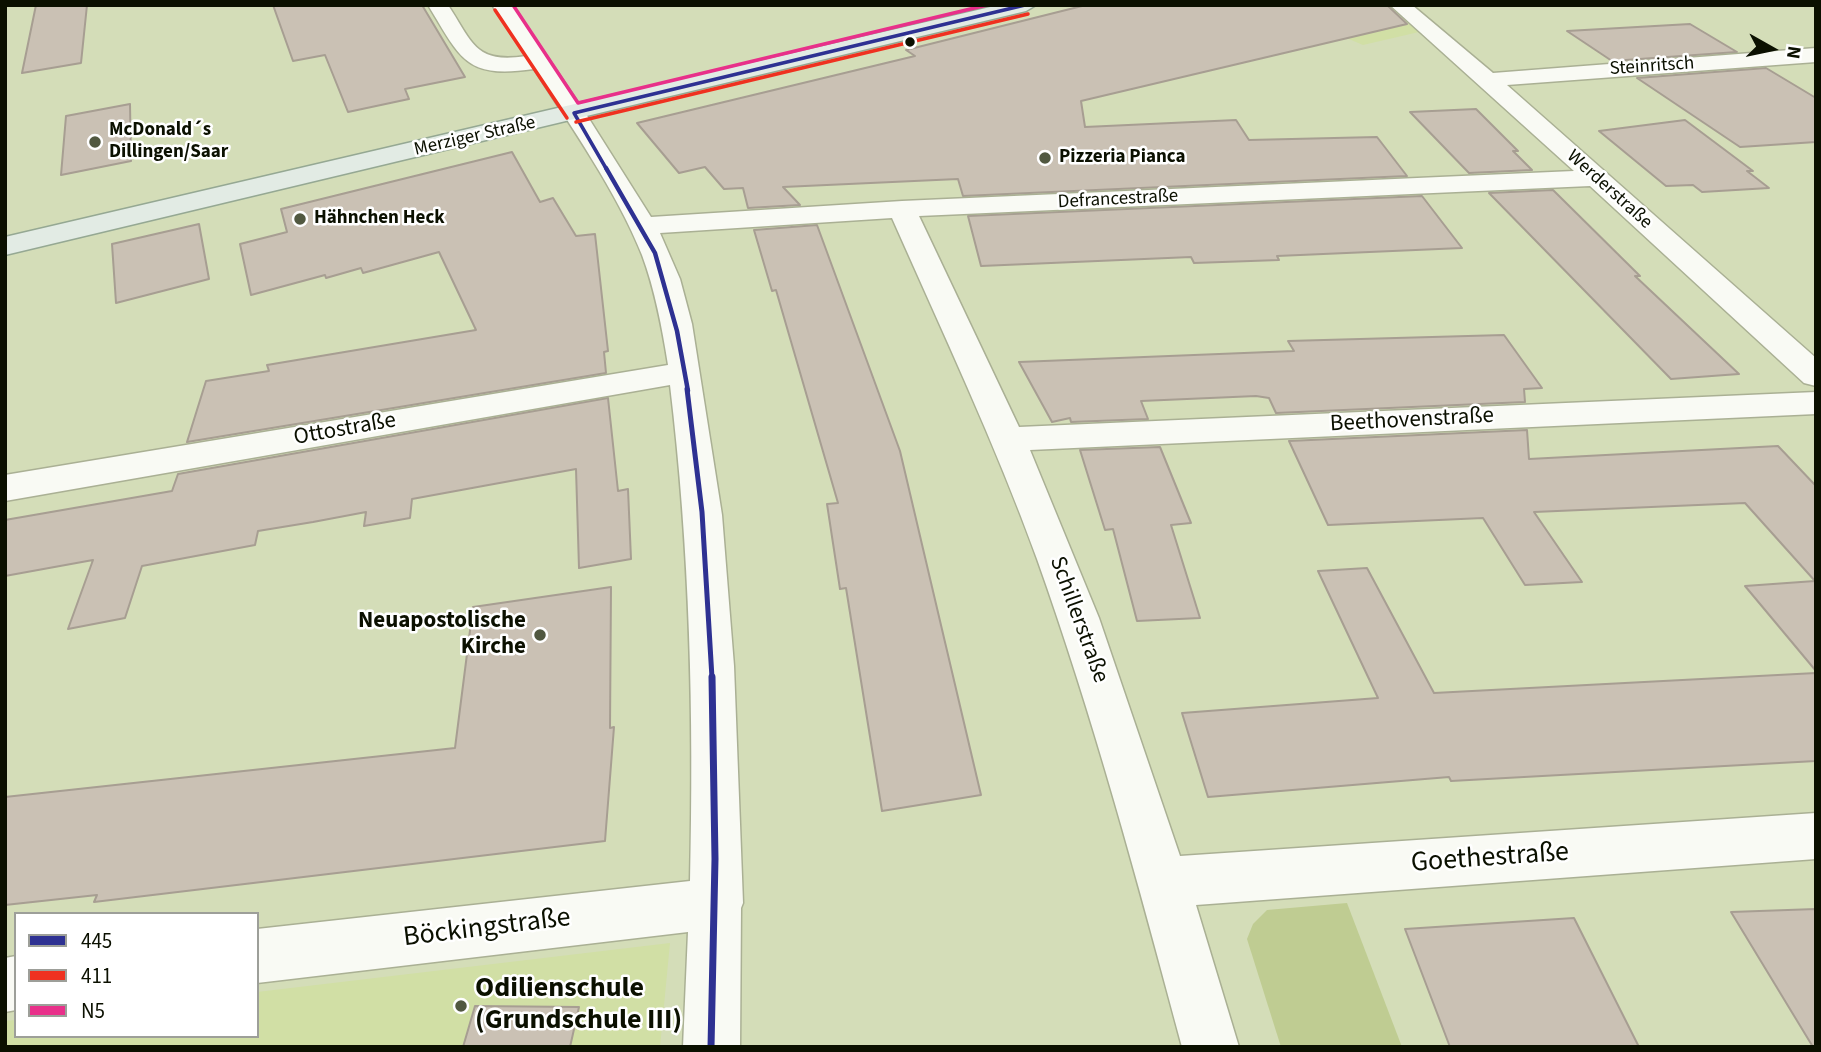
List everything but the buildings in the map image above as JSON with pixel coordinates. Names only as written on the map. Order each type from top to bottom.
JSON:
[{"type":"main road","name":"Merziger Straße","points":[[5,246],[1026,5]]},
{"type":"street","points":[[438,5],[473,60],[496,67],[540,61]]},
{"type":"street","points":[[502,5],[574,113],[642,226],[657,258],[667,289],[685,372],[701,495],[713,651],[717,902],[711,1047]]},
{"type":"street","name":"Werderstraße","points":[[1400,5],[1488,80],[1816,376]]},
{"type":"street","name":"Steinritsch","points":[[1488,80],[1816,55]]},
{"type":"street","name":"Defrancestraße","points":[[642,226],[902,209],[1595,178]]},
{"type":"street","name":"Schillerstraße","points":[[902,209],[1008,439],[1055,556],[1099,678],[1164,883],[1211,1047]]},
{"type":"street","name":"Ottostraße","points":[[5,488],[685,372]]},
{"type":"street","name":"Beethovenstraße","points":[[1008,439],[1816,403]]},
{"type":"street","name":"Goethestraße","points":[[1164,883],[1816,836]]},
{"type":"street","name":"Böckingstraße","points":[[259,956],[717,902]]},
{"type":"shaded area","points":[[1269,5],[1385,5],[1419,32],[1363,45]]},
{"type":"shaded area","points":[[1347,903],[1402,1047],[1281,1047],[1247,939],[1253,924],[1267,910]]},
{"type":"shaded area","name":"Odilienschule (Grundschule III)","points":[[670,943],[660,1047],[5,1047],[5,1021],[14,1020],[14,1038],[259,1038],[259,992]]},
{"type":"transit line","name":"N5","points":[[513,5],[578,103],[987,5]]},
{"type":"transit line","name":"445","points":[[711,1047],[715,859],[712,673],[702,512],[690,403],[677,331],[655,253],[574,113],[1025,5]]},
{"type":"transit line","name":"411","points":[[495,10],[567,118]]},
{"type":"transit line","name":"411","points":[[576,122],[1028,14]]},
{"type":"place","name":"McDonald´s Dillingen/Saar","points":[[95,142]]},
{"type":"place","name":"Pizzeria Pianca","points":[[1045,158]]},
{"type":"place","name":"Hähnchen Heck","points":[[300,219]]},
{"type":"place","name":"Neuapostolische Kirche","points":[[540,635]]},
{"type":"place","name":"Odilienschule (Grundschule III)","points":[[461,1006]]}]
